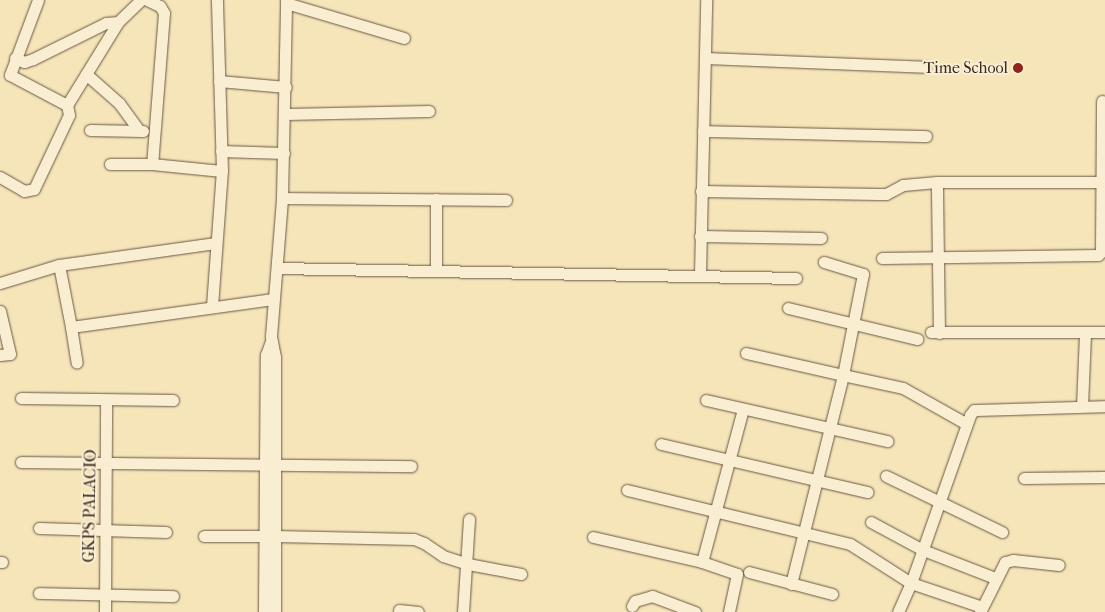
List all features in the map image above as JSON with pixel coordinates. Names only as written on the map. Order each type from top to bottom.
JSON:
[{"type":"street","points":[[38,0],[15,58],[10,73],[11,77],[67,105]]},
{"type":"street","points":[[0,177],[24,191],[34,189],[68,115],[67,105],[118,22],[141,0]]},
{"type":"street","points":[[147,0],[160,6],[164,13],[152,164]]},
{"type":"street","points":[[212,306],[215,243],[222,171],[217,0]]},
{"type":"street","points":[[700,274],[706,0]]},
{"type":"street","points":[[264,612],[269,536],[270,465],[266,355],[271,341],[282,198],[286,114],[286,1],[404,38]]},
{"type":"street","points":[[15,58],[24,62],[33,59],[106,23],[118,22]]},
{"type":"street","points":[[705,58],[925,67]]},
{"type":"street","points":[[86,74],[119,103],[139,131]]},
{"type":"street","points":[[219,81],[286,87]]},
{"type":"street","points":[[882,258],[1098,255],[1101,252],[1102,101]]},
{"type":"street","points":[[286,114],[430,111]]},
{"type":"street","points":[[90,130],[155,132]]},
{"type":"street","points":[[703,131],[926,136]]},
{"type":"street","points":[[221,151],[284,153]]},
{"type":"street","points":[[110,164],[152,164],[222,171]]},
{"type":"street","points":[[701,190],[886,194],[903,185],[937,182],[1100,182]]},
{"type":"street","points":[[937,182],[935,333],[1105,332]]},
{"type":"street","points":[[282,198],[506,200]]},
{"type":"street","points":[[436,199],[436,270]]},
{"type":"street","points":[[700,236],[821,238]]},
{"type":"street","points":[[0,283],[59,264],[215,243]]},
{"type":"street","points":[[791,584],[843,375],[863,274],[824,262]]},
{"type":"street","points":[[59,264],[77,363]]},
{"type":"street","points":[[276,268],[700,274],[796,278]]},
{"type":"street","points":[[71,327],[273,298]]},
{"type":"street","points":[[788,308],[917,339]]},
{"type":"street","points":[[0,311],[10,354],[0,355]]},
{"type":"street","points":[[1082,406],[1085,332]]},
{"type":"street","points":[[746,353],[903,388],[944,410],[948,415],[969,419]]},
{"type":"street","points":[[21,398],[173,400]]},
{"type":"street","name":"GKPS PALACIO","points":[[105,612],[106,400]]},
{"type":"street","points":[[706,400],[887,442]]},
{"type":"street","points":[[899,612],[941,503],[969,419],[974,410],[1105,406]]},
{"type":"street","points":[[702,562],[743,409]]},
{"type":"street","points":[[660,444],[867,492]]},
{"type":"street","points":[[21,462],[411,466]]},
{"type":"street","points":[[886,476],[1002,532]]},
{"type":"street","points":[[1024,478],[1105,477]]},
{"type":"street","points":[[627,490],[850,544],[911,582],[981,609],[1004,562],[1008,560],[1059,565]]},
{"type":"street","points":[[462,612],[468,564],[469,519]]},
{"type":"street","points":[[871,522],[923,550],[995,578]]},
{"type":"street","points":[[39,528],[166,532]]},
{"type":"street","points":[[204,536],[414,540],[424,543],[443,556],[468,564],[521,574]]},
{"type":"street","points":[[269,536],[276,612]]},
{"type":"street","points":[[593,536],[702,562],[737,574],[729,612]]},
{"type":"street","points":[[749,572],[832,594]]},
{"type":"street","points":[[39,593],[174,596]]},
{"type":"street","points":[[632,606],[634,601],[652,596],[695,612]]},
{"type":"street","points":[[399,610],[418,612]]},
{"type":"place","name":"Time School","points":[[1018,68]]}]
